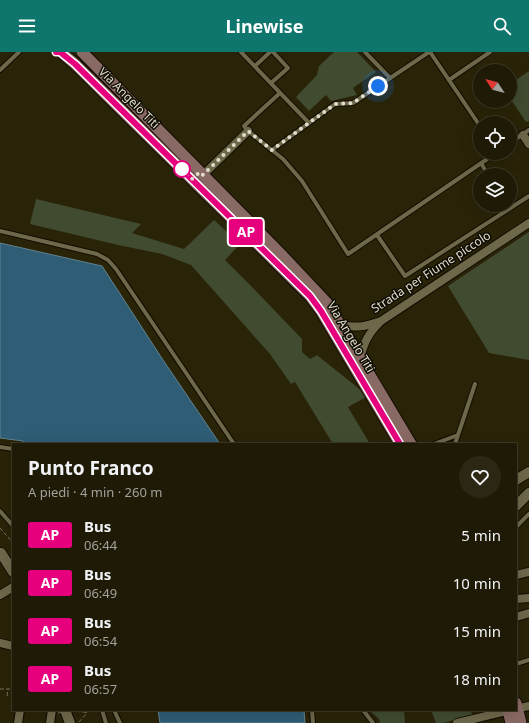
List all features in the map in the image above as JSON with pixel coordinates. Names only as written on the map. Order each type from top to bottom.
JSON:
[{"type":"main road","points":[[56,52],[61,52]]},
{"type":"main road","name":"Via Angelo Titi","points":[[61,52],[201,179],[312,285],[327,303],[410,443]]},
{"type":"main road","name":"Via Angelo Titi","points":[[82,52],[310,296],[321,311],[399,443]]},
{"type":"main road","points":[[511,723],[513,711]]},
{"type":"main road","points":[[515,711],[521,723]]},
{"type":"street","points":[[201,179],[248,131]]},
{"type":"street","points":[[526,133],[529,144]]},
{"type":"street","name":"Strada per Fiume piccolo","points":[[340,325],[365,327],[381,321],[529,222]]},
{"type":"street","points":[[360,357],[364,342],[381,321]]},
{"type":"street","points":[[517,479],[529,472]]},
{"type":"street","points":[[517,505],[529,493]]},
{"type":"street","points":[[0,553],[12,562]]},
{"type":"street","points":[[0,553],[12,571]]},
{"type":"street","points":[[517,575],[529,572]]},
{"type":"street","points":[[0,595],[12,588]]},
{"type":"street","points":[[517,599],[529,598]]},
{"type":"street","points":[[517,617],[529,613]]},
{"type":"street","points":[[0,643],[12,646]]},
{"type":"street","points":[[517,708],[529,706]]},
{"type":"street","points":[[18,723],[20,711]]},
{"type":"street","points":[[50,723],[52,711]]},
{"type":"street","points":[[58,711],[70,723]]},
{"type":"street","points":[[457,723],[502,711]]},
{"type":"lane","points":[[0,70],[19,52]]},
{"type":"lane","points":[[241,52],[309,123]]},
{"type":"lane","points":[[255,66],[270,52]]},
{"type":"lane","points":[[271,83],[288,68],[273,52]]},
{"type":"lane","points":[[365,52],[390,78]]},
{"type":"lane","points":[[272,150],[335,104],[353,103],[430,52],[473,116]]},
{"type":"lane","points":[[449,80],[490,52]]},
{"type":"lane","points":[[280,93],[244,126],[248,131],[283,159],[302,181],[348,254],[486,160]]},
{"type":"lane","points":[[517,139],[526,133]]},
{"type":"lane","points":[[481,163],[484,168]]},
{"type":"lane","points":[[517,202],[529,196]]},
{"type":"lane","points":[[377,235],[405,276],[501,212]]},
{"type":"lane","points":[[0,231],[97,254],[108,260],[116,269],[233,443]]},
{"type":"lane","points":[[455,443],[475,384]]},
{"type":"lane","points":[[436,443],[458,434]]},
{"type":"lane","points":[[0,447],[12,449]]},
{"type":"lane","points":[[0,511],[12,525]]},
{"type":"lane","points":[[517,526],[529,514]]},
{"type":"lane","points":[[517,664],[529,660]]},
{"type":"lane","points":[[102,711],[106,723]]},
{"type":"lane","points":[[114,711],[120,723]]},
{"type":"lane","points":[[312,711],[313,723]]},
{"type":"lane","points":[[365,711],[373,723]]},
{"type":"path","points":[[0,528],[12,542]]},
{"type":"path","points":[[0,689],[12,689]]},
{"type":"path","points":[[7,696],[8,689]]},
{"type":"path","points":[[58,711],[78,711],[87,713],[77,723]]},
{"type":"green space","points":[[334,52],[357,52],[376,72],[353,88],[357,95],[331,101],[326,95],[309,111],[296,97],[317,75],[319,66]]},
{"type":"green space","points":[[529,71],[529,121],[526,122],[517,108],[517,79]]},
{"type":"green space","points":[[36,199],[141,224],[132,233],[184,249],[214,220],[240,244],[225,260],[302,339],[302,352],[310,359],[317,355],[368,396],[348,407],[369,443],[332,443],[295,382],[291,384],[270,354],[191,265],[162,254],[30,224]]},
{"type":"green space","points":[[529,232],[529,360],[489,353],[448,286]]},
{"type":"green space","points":[[370,711],[404,711],[405,723],[380,723],[379,719]]},
{"type":"green space","points":[[431,711],[471,711],[472,715],[444,723],[436,723]]},
{"type":"water","points":[[0,243],[102,266],[219,443],[24,443],[23,441],[0,438]]},
{"type":"water","points":[[158,711],[304,711],[305,723],[160,723]]},
{"type":"bus line","name":"AP","points":[[56,52],[60,52],[75,64],[310,296],[321,311],[399,443]]},
{"type":"route","points":[[182,169],[192,179],[200,172],[203,175],[248,131],[272,150],[335,104],[353,103],[378,86]]}]
